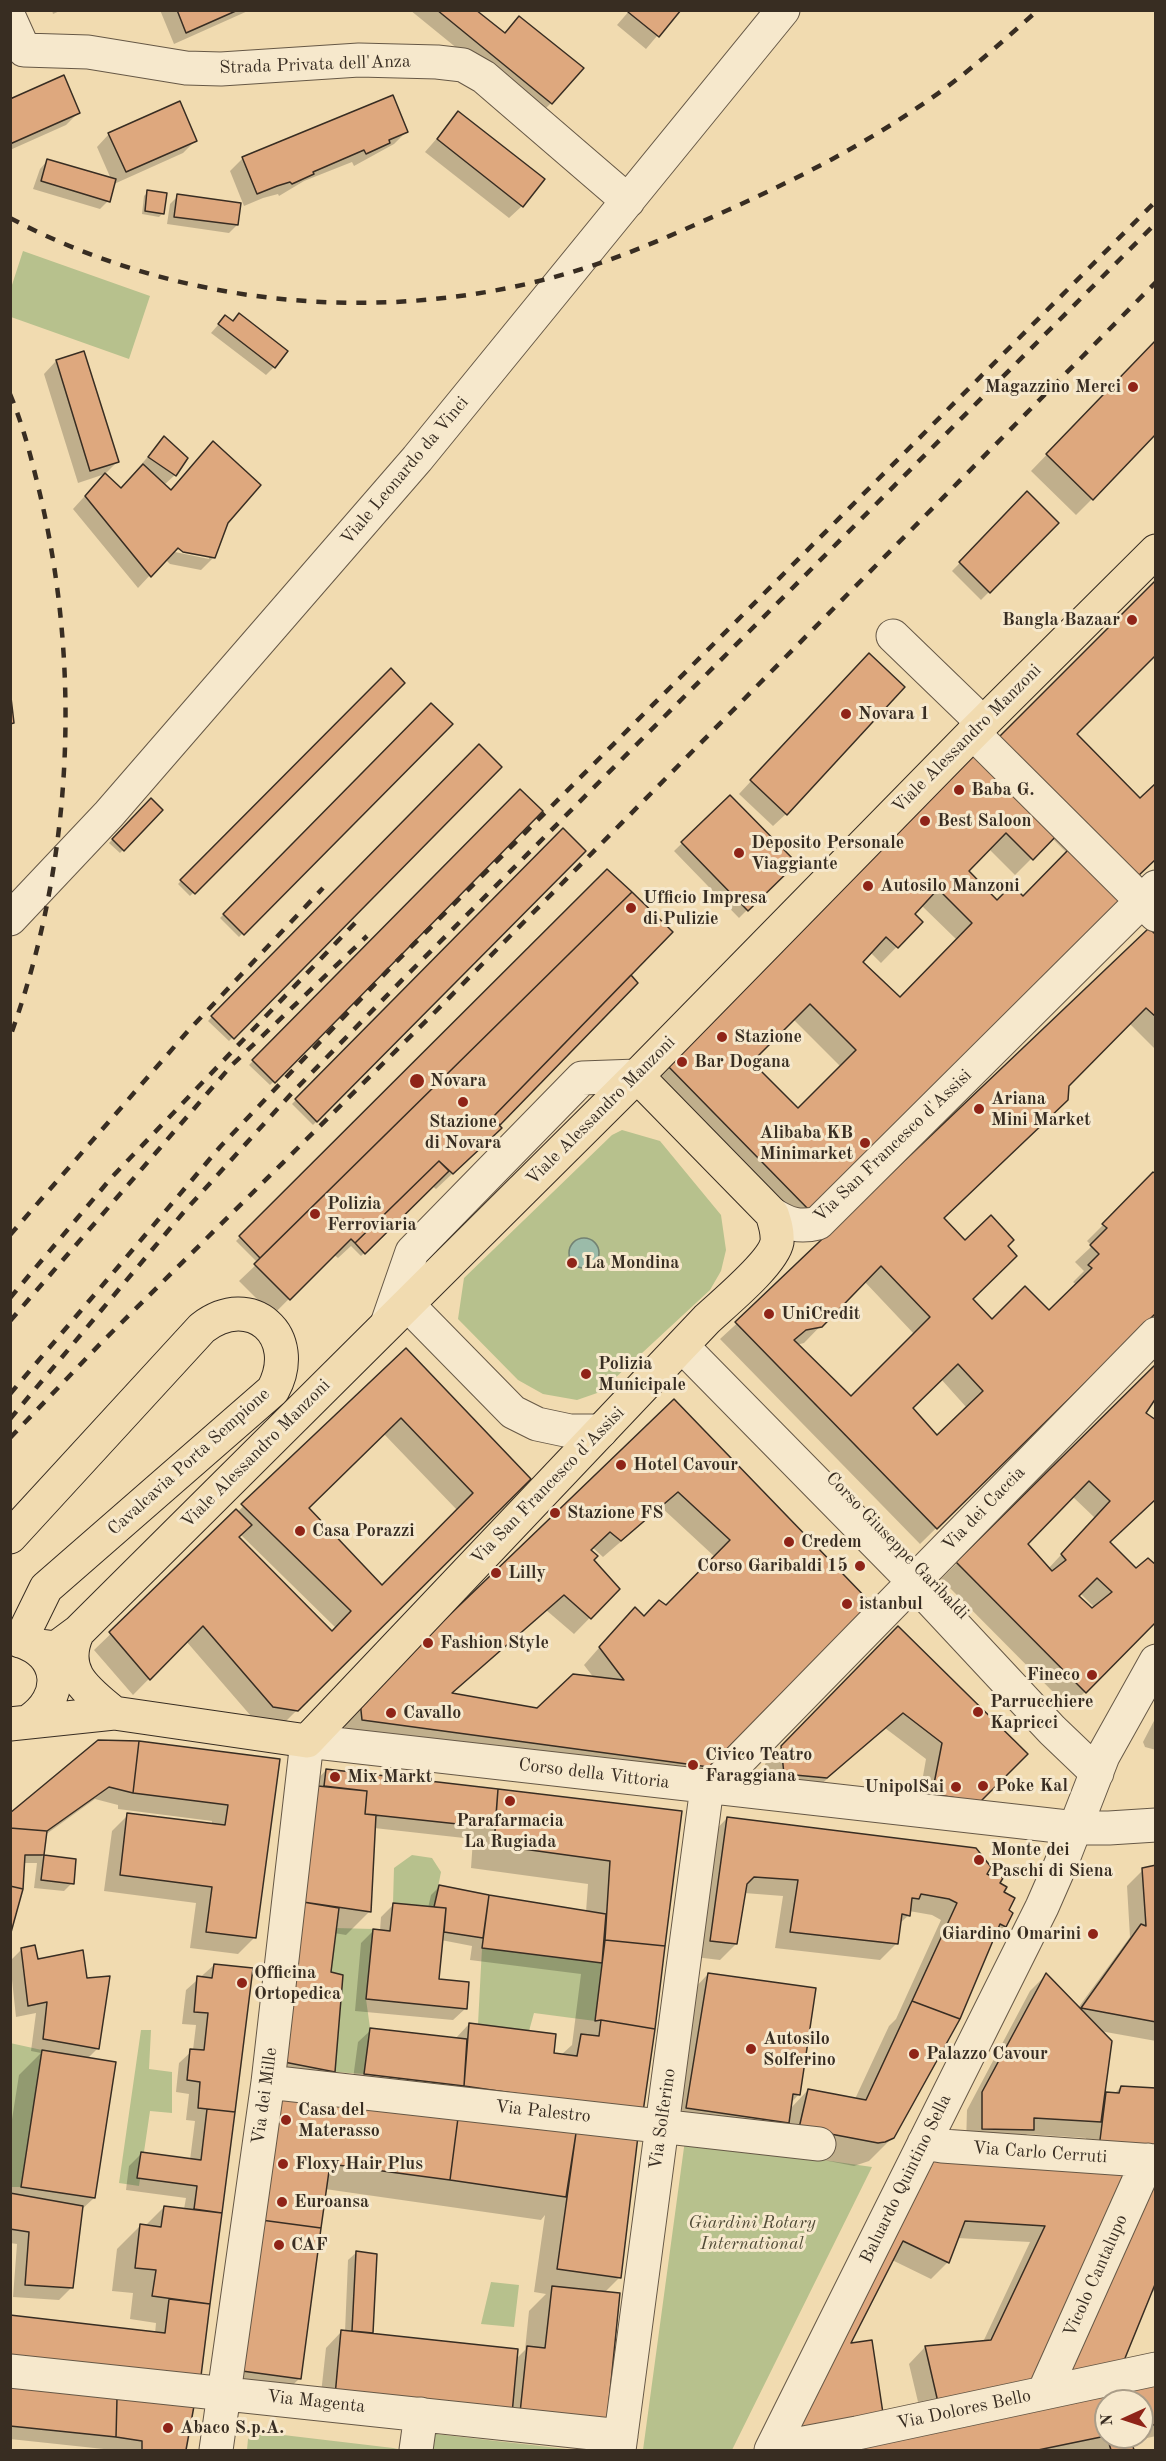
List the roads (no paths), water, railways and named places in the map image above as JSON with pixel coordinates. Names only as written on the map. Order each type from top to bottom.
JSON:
[{"type":"main road","name":"Viale Alessandro Manzoni","points":[[21,1642],[56,1648],[78,1631],[637,1076],[1155,550]]},
{"type":"main road","points":[[637,1076],[772,1214]]},
{"type":"main road","name":"Via San Francesco d'Assisi","points":[[307,1741],[686,1341],[771,1257],[777,1236],[772,1214]]},
{"type":"main road","name":"Cavalcavia Porta Sempione","points":[[10,1537],[202,1328],[214,1318],[230,1313],[246,1314],[261,1320],[272,1330],[281,1344],[283,1360],[280,1376],[273,1390],[46,1588],[21,1642]]},
{"type":"main road","points":[[78,1631],[72,1645],[72,1661],[76,1676],[85,1689],[114,1713]]},
{"type":"main road","points":[[17,1727],[40,1714],[49,1704],[54,1691],[51,1665],[43,1653],[21,1642]]},
{"type":"main road","name":"Corso della Vittoria","points":[[17,1727],[114,1713],[307,1741]]},
{"type":"street","name":"Viale Leonardo da Vinci","points":[[10,919],[109,814],[417,459],[783,10]]},
{"type":"street","name":"Strada Privata dell'Anza","points":[[10,19],[24,50],[88,52],[186,68],[221,69],[359,60],[463,65],[484,76],[628,201]]},
{"type":"street","points":[[893,636],[978,728],[1151,901]]},
{"type":"street","name":"Via San Francesco d'Assisi","points":[[772,1214],[790,1225],[808,1226],[818,1223],[1151,901]]},
{"type":"street","points":[[397,1314],[513,1412],[537,1424],[570,1431],[600,1431]]},
{"type":"street","name":"Via dei Caccia","points":[[710,1788],[1155,1334]]},
{"type":"street","name":"Corso Giuseppe Garibaldi","points":[[686,1341],[1062,1719],[1100,1764]]},
{"type":"street","name":"Baluardo Quintino Sella","points":[[771,2450],[933,2145],[1042,1907],[1100,1764],[1155,1661]]},
{"type":"street","name":"Corso della Vittoria","points":[[307,1741],[710,1788],[1076,1827],[1109,1828],[1155,1825]]},
{"type":"street","name":"Via dei Mille","points":[[216,2451],[268,2082],[307,1741]]},
{"type":"street","name":"Via Solferino","points":[[620,2443],[710,1788]]},
{"type":"street","name":"Via Palestro","points":[[268,2082],[819,2144]]},
{"type":"street","name":"Via Carlo Cerruti","points":[[933,2145],[1152,2161]]},
{"type":"street","name":"Vicolo Cantalupo","points":[[1044,2392],[1152,2161]]},
{"type":"street","name":"Via Dolores Bello","points":[[771,2450],[856,2442],[1044,2392],[1155,2369]]},
{"type":"street","name":"Via Magenta","points":[[10,2371],[421,2414],[620,2443]]},
{"type":"street","points":[[416,2451],[421,2414]]},
{"type":"railway","points":[[10,218],[75,248],[144,272],[214,289],[286,299],[358,303],[430,299],[502,289],[572,272],[632,251],[670,236],[806,173],[881,131],[930,99],[972,68],[1038,10]]},
{"type":"railway","points":[[10,1394],[220,1147],[393,965],[1156,201]]},
{"type":"railway","points":[[10,1419],[183,1213],[291,1094],[1156,223]]},
{"type":"railway","points":[[10,1438],[100,1344],[436,1011],[1156,282]]},
{"type":"railway","points":[[10,394],[33,465],[53,558],[61,626],[65,696],[64,765],[58,835],[47,904],[31,971],[10,1037]]},
{"type":"railway","points":[[10,1235],[188,1031],[323,888]]},
{"type":"railway","points":[[10,1298],[112,1177],[355,923]]},
{"type":"railway","points":[[10,1321],[231,1066],[367,936]]},
{"type":"place","name":"Magazzino Merci","points":[[1133,387]]},
{"type":"place","name":"Bangla Bazaar","points":[[1132,620]]},
{"type":"place","name":"Novara 1","points":[[846,714]]},
{"type":"place","name":"Baba G.","points":[[959,790]]},
{"type":"place","name":"Best Saloon","points":[[925,821]]},
{"type":"place","name":"Deposito Personale Viaggiante","points":[[739,853]]},
{"type":"place","name":"Autosilo Manzoni","points":[[868,886]]},
{"type":"place","name":"Ufficio Impresa di Pulizie","points":[[631,908]]},
{"type":"place","name":"Stazione","points":[[722,1037]]},
{"type":"place","name":"Bar Dogana","points":[[682,1062]]},
{"type":"place","name":"Novara","points":[[417,1081]]},
{"type":"place","name":"Stazione di Novara","points":[[463,1102]]},
{"type":"place","name":"Ariana Mini Market","points":[[979,1109]]},
{"type":"place","name":"Alibaba KB Minimarket","points":[[865,1143]]},
{"type":"place","name":"Polizia Ferroviaria","points":[[315,1214]]},
{"type":"place","name":"La Mondina","points":[[572,1263]]},
{"type":"place","name":"UniCredit","points":[[769,1314]]},
{"type":"place","name":"Polizia Municipale","points":[[586,1374]]},
{"type":"place","name":"Hotel Cavour","points":[[621,1465]]},
{"type":"place","name":"Stazione FS","points":[[555,1513]]},
{"type":"place","name":"Casa Porazzi","points":[[300,1531]]},
{"type":"place","name":"Credem","points":[[789,1542]]},
{"type":"place","name":"Corso Garibaldi 15","points":[[860,1566]]},
{"type":"place","name":"Lilly","points":[[496,1573]]},
{"type":"place","name":"istanbul","points":[[847,1604]]},
{"type":"place","name":"Fashion Style","points":[[428,1643]]},
{"type":"place","name":"Fineco","points":[[1092,1675]]},
{"type":"place","name":"Parrucchiere Kapricci","points":[[978,1712]]},
{"type":"place","name":"Cavallo","points":[[391,1713]]},
{"type":"place","name":"Civico Teatro Faraggiana","points":[[693,1765]]},
{"type":"place","name":"Mix Markt","points":[[335,1777]]},
{"type":"place","name":"Poke Kal","points":[[983,1786]]},
{"type":"place","name":"UnipolSai","points":[[956,1787]]},
{"type":"place","name":"Parafarmacia La Rugiada","points":[[510,1801]]},
{"type":"place","name":"Monte dei Paschi di Siena","points":[[979,1860]]},
{"type":"place","name":"Giardino Omarini","points":[[1093,1934]]},
{"type":"place","name":"Officina Ortopedica","points":[[242,1983]]},
{"type":"place","name":"Autosilo Solferino","points":[[751,2049]]},
{"type":"place","name":"Palazzo Cavour","points":[[914,2054]]},
{"type":"place","name":"Casa del Materasso","points":[[286,2120]]},
{"type":"place","name":"Floxy Hair Plus","points":[[283,2164]]},
{"type":"place","name":"Euroansa","points":[[282,2202]]},
{"type":"place","name":"CAF","points":[[279,2245]]},
{"type":"place","name":"Abaco S.p.A.","points":[[168,2428]]},
{"type":"park label","name":"Giardini Rotary International","points":[[752,2233]]}]
